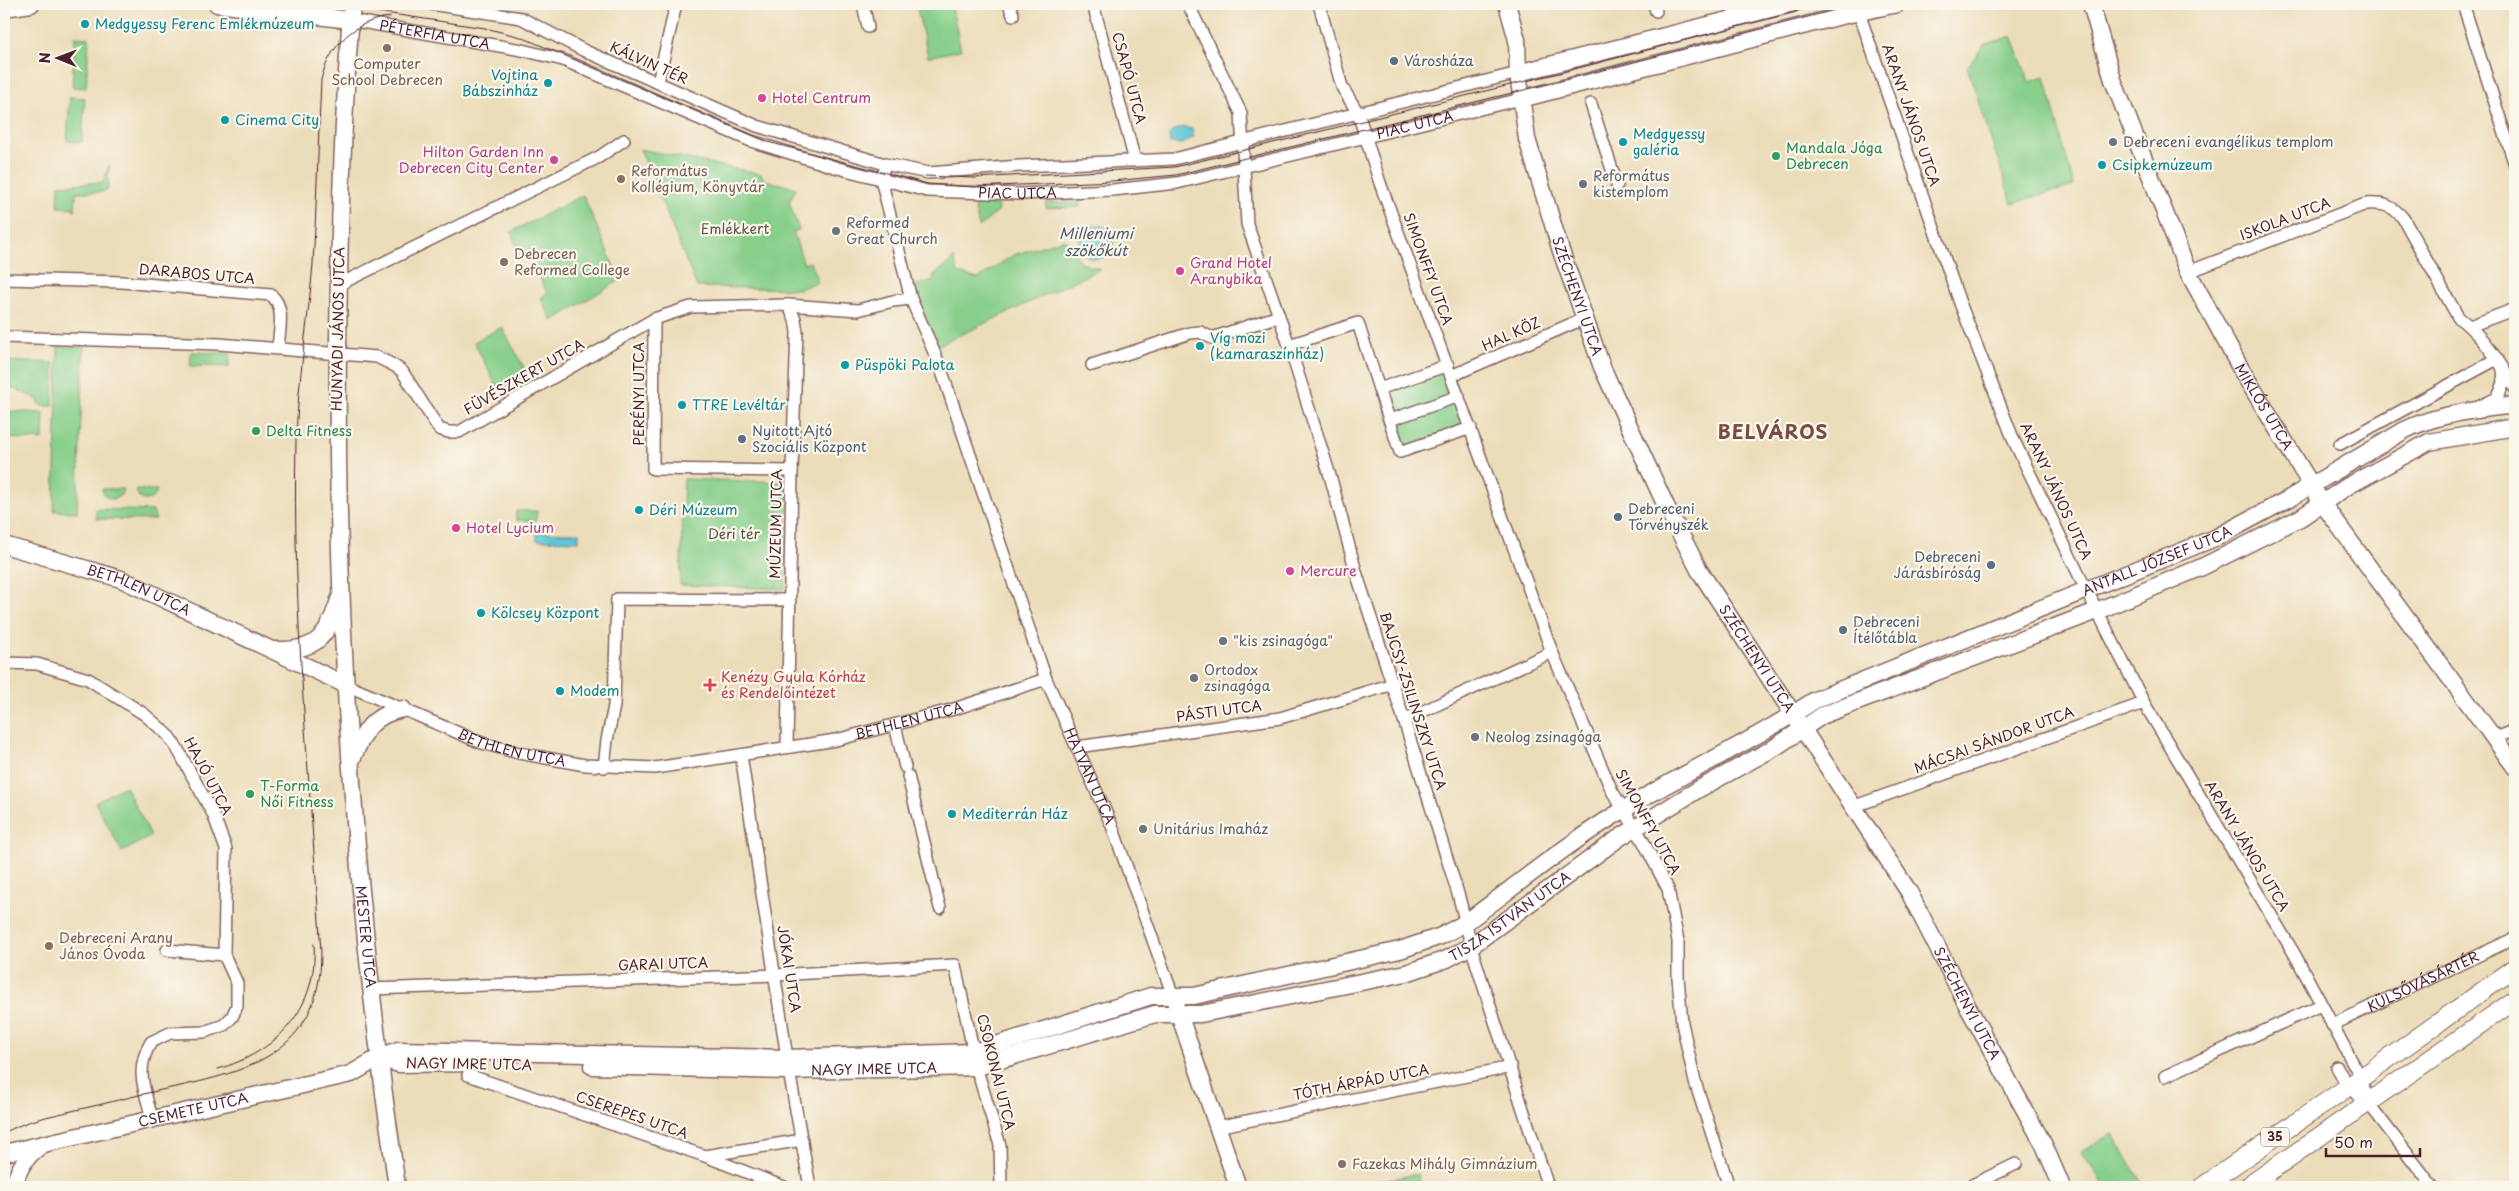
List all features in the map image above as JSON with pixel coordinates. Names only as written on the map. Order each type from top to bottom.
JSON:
[{"type":"main road","name":"35","points":[[2202,1187],[2354,1083],[2515,968]]},
{"type":"main road","name":"35","points":[[2247,1187],[2370,1104],[2515,1000]]},
{"type":"street","points":[[4,8],[31,4]]},
{"type":"street","name":"PÉTERFIA UTCA","points":[[217,4],[351,12],[563,60],[751,141]]},
{"type":"street","name":"KÁLVIN TÉR","points":[[431,4],[520,18],[530,25],[756,126],[885,164],[928,173]]},
{"type":"street","points":[[658,82],[676,4]]},
{"type":"street","points":[[863,4],[868,28]]},
{"type":"street","name":"CSAPÓ UTCA","points":[[1093,4],[1135,161]]},
{"type":"street","name":"BAJCSY-ZSILINSZKY UTCA","points":[[1188,4],[1241,113],[1247,224],[1289,345],[1331,479],[1356,572],[1404,720],[1459,897],[1471,946],[1548,1187]]},
{"type":"street","name":"SIMONFFY UTCA","points":[[1319,4],[1342,87],[1358,113],[1380,184],[1450,371]]},
{"type":"street","name":"SZÉCHENYI UTCA","points":[[1507,4],[1517,40],[1518,73],[1527,138],[1584,319],[1602,367],[1666,506],[1695,562],[1909,892],[1969,1009],[2044,1145],[2062,1187]]},
{"type":"street","name":"PIAC UTCA","points":[[928,173],[1020,166],[1174,159],[1792,4]]},
{"type":"street","name":"PIAC UTCA","points":[[881,179],[927,191],[1021,194],[1113,190],[1177,183],[1365,138],[1897,4]]},
{"type":"street","name":"MIKLÓS UTCA","points":[[2091,4],[2113,80],[2188,272],[2242,371],[2322,503],[2515,767]]},
{"type":"street","points":[[2463,4],[2515,165]]},
{"type":"street","name":"HUNYADI JÁNOS UTCA","points":[[346,685],[336,434],[338,285],[351,12]]},
{"type":"street","name":"ARANY JÁNOS UTCA","points":[[1859,13],[1960,303],[2014,441],[2144,703],[2295,956],[2321,1005]]},
{"type":"street","points":[[1593,109],[1617,185]]},
{"type":"street","points":[[756,126],[751,141],[881,179],[885,164]]},
{"type":"street","points":[[338,285],[599,157],[624,140]]},
{"type":"street","name":"HATVAN UTCA","points":[[881,179],[911,299],[940,366],[1046,679],[1112,826],[1173,996],[1238,1187]]},
{"type":"street","name":"ISKOLA UTCA","points":[[2188,272],[2366,204],[2382,203],[2394,207],[2403,218],[2458,318],[2470,326]]},
{"type":"street","name":"DARABOS UTCA","points":[[4,279],[122,282],[271,295],[278,301],[280,308],[278,348]]},
{"type":"street","points":[[788,305],[858,310],[893,301],[911,299]]},
{"type":"street","name":"FÜVÉSZKERT UTCA","points":[[338,352],[377,357],[393,364],[402,371],[439,429],[448,432],[459,432],[654,319],[691,306],[788,305]]},
{"type":"street","name":"MÚZEUM UTCA","points":[[787,746],[791,501],[797,332],[795,319],[788,305]]},
{"type":"street","points":[[2515,309],[2470,326],[2500,363],[2515,388]]},
{"type":"street","points":[[1092,364],[1190,332],[1200,332],[1212,338],[1279,316]]},
{"type":"street","name":"PERÉNYI UTCA","points":[[654,319],[653,469],[792,471]]},
{"type":"street","name":"HAL KÖZ","points":[[1379,389],[1450,371],[1584,319]]},
{"type":"street","points":[[1289,345],[1358,323],[1400,452],[1471,428],[1450,371]]},
{"type":"street","points":[[4,337],[219,344],[338,352]]},
{"type":"street","points":[[2468,411],[2497,398],[2504,383],[2500,363]]},
{"type":"street","points":[[2340,444],[2500,363]]},
{"type":"street","points":[[1390,420],[1458,396]]},
{"type":"street","name":"ANTALL JÓZSEF UTCA","points":[[1794,714],[1815,700],[2217,537],[2311,486],[2405,430],[2438,417],[2515,405]]},
{"type":"street","name":"ANTALL JÓZSEF UTCA","points":[[1803,728],[1822,716],[2098,611],[2234,552],[2300,518],[2348,486],[2429,442],[2515,427]]},
{"type":"street","name":"SIMONFFY UTCA","points":[[1471,428],[1552,652],[1612,791],[1668,889],[1678,942],[1678,977],[1682,1023],[1695,1082],[1729,1187]]},
{"type":"street","name":"BETHLEN UTCA","points":[[4,545],[122,579],[346,685],[482,743],[553,760],[604,767],[655,768],[787,746],[836,740],[954,709],[1046,679]]},
{"type":"street","points":[[272,650],[299,650],[314,644],[335,614],[342,594]]},
{"type":"street","points":[[604,767],[614,706],[617,600],[789,600]]},
{"type":"street","points":[[1404,720],[1552,652]]},
{"type":"street","name":"HAJÓ UTCA","points":[[4,663],[38,664],[88,679],[144,714],[167,734],[178,748],[213,814],[226,849],[224,955],[237,983],[237,1006],[232,1017],[224,1024],[204,1032],[170,1033],[150,1042],[144,1054],[141,1076],[152,1119]]},
{"type":"street","name":"PÁSTI UTCA","points":[[1077,747],[1280,718],[1392,684]]},
{"type":"street","name":"MESTER UTCA","points":[[346,685],[366,956],[378,1058],[397,1187]]},
{"type":"street","name":"MÁCSAI SÁNDOR UTCA","points":[[1854,806],[2144,703]]},
{"type":"street","points":[[351,761],[362,736],[374,720],[389,712],[403,709]]},
{"type":"street","name":"TISZA ISTVÁN UTCA","points":[[1173,996],[1194,996],[1400,950],[1441,936],[1465,923],[1622,810],[1794,714]]},
{"type":"street","points":[[894,725],[940,908]]},
{"type":"street","name":"TISZA ISTVÁN UTCA","points":[[1179,1014],[1201,1014],[1406,973],[1447,959],[1471,946],[1634,828],[1803,728]]},
{"type":"street","points":[[2495,738],[2515,730]]},
{"type":"street","name":"JÓKAI UTCA","points":[[741,755],[750,825],[788,1065],[810,1187]]},
{"type":"street","name":"KÜLSŐVÁSÁRTÉR","points":[[2332,1025],[2515,938]]},
{"type":"street","points":[[167,950],[224,955]]},
{"type":"street","name":"GARAI UTCA","points":[[371,989],[775,975],[955,965]]},
{"type":"street","name":"CSOKONAI UTCA","points":[[955,965],[976,1059],[1000,1145],[1001,1187]]},
{"type":"street","name":"NAGY IMRE UTCA","points":[[976,1059],[1151,996],[1173,996]]},
{"type":"street","points":[[2166,1076],[2321,1005],[2332,1025],[2354,1083]]},
{"type":"street","name":"NAGY IMRE UTCA","points":[[378,1058],[399,1064],[788,1065],[976,1059],[1155,1014],[1179,1014]]},
{"type":"street","name":"CSEMETE UTCA","points":[[4,1153],[351,1074],[378,1058]]},
{"type":"street","name":"TÓTH ÁRPÁD UTCA","points":[[1218,1126],[1511,1067]]},
{"type":"street","points":[[2337,1067],[2354,1083],[2433,1187]]},
{"type":"street","name":"CSEREPES UTCA","points":[[468,1075],[704,1156],[784,1187]]},
{"type":"street","points":[[704,1156],[802,1140]]},
{"type":"street","points":[[14,1187],[16,1176],[27,1158],[46,1143]]},
{"type":"street","points":[[1968,1187],[2016,1164]]},
{"type":"green space","points":[[916,4],[951,4],[961,50],[928,57]]},
{"type":"green space","points":[[2012,36],[2029,82],[2045,77],[2074,186],[2012,203],[1967,67],[1985,44]]},
{"type":"green space","points":[[75,37],[89,38],[86,88],[72,87]]},
{"type":"green space","points":[[70,97],[85,98],[82,142],[67,141]]},
{"type":"green space","name":"Emlékkert","points":[[640,149],[761,174],[765,180],[796,188],[789,202],[799,230],[793,232],[804,264],[810,262],[818,282],[799,289],[697,287]]},
{"type":"green space","points":[[109,165],[108,189],[102,192],[76,192],[75,211],[73,208],[58,207],[59,185],[103,182]]},
{"type":"green space","points":[[583,195],[620,280],[552,321],[541,298],[547,293],[529,256],[522,260],[511,232]]},
{"type":"green space","points":[[973,202],[997,204],[999,211],[979,227]]},
{"type":"green space","points":[[1080,202],[1080,207],[1046,208],[1046,203]]},
{"type":"green space","points":[[1065,239],[1081,263],[1100,269],[937,346],[914,286],[934,280],[933,276],[954,258],[958,273],[978,279],[1013,255]]},
{"type":"green space","points":[[502,327],[528,375],[499,391],[474,342]]},
{"type":"green space","points":[[58,347],[84,347],[77,512],[54,511]]},
{"type":"green space","points":[[191,352],[230,353],[229,367],[190,366]]},
{"type":"green space","points":[[6,361],[54,363],[53,406],[41,406],[36,398],[5,385]]},
{"type":"green space","points":[[1448,365],[1471,428],[1400,452],[1379,389]]},
{"type":"green space","points":[[4,411],[44,413],[43,440],[4,438]]},
{"type":"green space","name":"Déri tér","points":[[684,479],[788,482],[785,589],[680,585]]},
{"type":"green space","points":[[102,489],[123,489],[121,495],[115,499],[110,499],[106,497]]},
{"type":"green space","points":[[136,490],[157,490],[152,498],[143,500],[138,496]]},
{"type":"green space","points":[[96,509],[153,511],[156,520],[96,519]]},
{"type":"green space","points":[[516,511],[537,511],[536,521],[516,520]]},
{"type":"green space","points":[[125,786],[151,836],[122,852],[95,802]]},
{"type":"green space","points":[[2112,1134],[2145,1187],[2106,1187],[2081,1151]]},
{"type":"green space","points":[[1418,1174],[1421,1187],[1344,1187]]},
{"type":"water","points":[[1185,127],[1192,129],[1194,137],[1183,144],[1170,143],[1169,135],[1172,131]]},
{"type":"water","name":"Milleniumi szökőkút","points":[[1096,225],[1103,226],[1108,230],[1112,235],[1112,249],[1108,254],[1103,258],[1096,259],[1089,258],[1084,254],[1080,249],[1079,242],[1080,235],[1084,230],[1089,226]]},
{"type":"water","points":[[537,532],[579,533],[579,541],[537,540]]},
{"type":"tram line","points":[[325,4],[485,28],[521,37],[768,142],[928,184],[974,187],[1112,181],[1176,175],[1561,81],[1858,4]]},
{"type":"tram line","points":[[925,176],[974,178],[1175,167],[1559,73],[1824,4]]},
{"type":"tram line","points":[[4,1133],[39,1119],[221,1076],[249,1066],[272,1053],[293,1036],[308,1015],[318,987],[321,952],[299,632],[295,503],[297,417],[316,218],[321,80],[330,56],[345,37],[366,23],[390,17]]},
{"type":"tram line","points":[[218,1069],[258,1051],[275,1039],[290,1024],[301,1008],[309,989],[313,967],[314,944]]},
{"type":"place","name":"Medgyessy Ferenc Emlékmúzeum","points":[[85,24]]},
{"type":"place","name":"Computer School Debrecen","points":[[387,48]]},
{"type":"place","name":"Városháza","points":[[1394,61]]},
{"type":"place","name":"Vojtina Bábszinház","points":[[548,83]]},
{"type":"place","name":"Hotel Centrum","points":[[762,98]]},
{"type":"place","name":"Cinema City","points":[[225,120]]},
{"type":"place","name":"Medgyessy galéria","points":[[1623,142]]},
{"type":"place","name":"Debreceni evangélikus templom","points":[[2113,142]]},
{"type":"place","name":"Mandala Jóga Debrecen","points":[[1776,156]]},
{"type":"place","name":"Hilton Garden Inn Debrecen City Center","points":[[554,160]]},
{"type":"place","name":"Csipkemúzeum","points":[[2102,165]]},
{"type":"place","name":"Református Kollégium, Könyvtár","points":[[621,179]]},
{"type":"place","name":"Református kistemplom","points":[[1583,184]]},
{"type":"place","name":"Reformed Great Church","points":[[836,231]]},
{"type":"place","name":"Debrecen Reformed College","points":[[504,262]]},
{"type":"place","name":"Grand Hotel Aranybika","points":[[1180,271]]},
{"type":"place","name":"Víg mozi (kamaraszínház)","points":[[1200,346]]},
{"type":"place","name":"Püspöki Palota","points":[[845,365]]},
{"type":"place","name":"TTRE Levéltár","points":[[682,405]]},
{"type":"place","name":"Delta Fitness","points":[[256,431]]},
{"type":"place","name":"Nyitott Ajtó Szociális Központ","points":[[742,439]]},
{"type":"place","name":"Déri Múzeum","points":[[639,510]]},
{"type":"place","name":"Debreceni Törvényszék","points":[[1618,517]]},
{"type":"place","name":"Hotel Lycium","points":[[456,528]]},
{"type":"place","name":"Debreceni Járásbíróság","points":[[1991,565]]},
{"type":"place","name":"Mercure","points":[[1290,571]]},
{"type":"place","name":"Kölcsey Központ","points":[[481,613]]},
{"type":"place","name":"Debreceni Ítélőtábla","points":[[1843,630]]},
{"type":"place","name":"\"kis zsinagóga\"","points":[[1223,641]]},
{"type":"place","name":"Ortodox zsinagóga","points":[[1194,678]]},
{"type":"place","name":"Kenézy Gyula Kórház és Rendelőintézet","points":[[710,685]]},
{"type":"place","name":"Modem","points":[[560,691]]},
{"type":"place","name":"Neolog zsinagóga","points":[[1475,737]]},
{"type":"place","name":"T-Forma Női Fitness","points":[[250,794]]},
{"type":"place","name":"Mediterrán Ház","points":[[952,814]]},
{"type":"place","name":"Unitárius Imaház","points":[[1143,829]]},
{"type":"place","name":"Debreceni Arany János Óvoda","points":[[49,946]]},
{"type":"place","name":"Fazekas Mihály Gimnázium","points":[[1342,1164]]},
{"type":"district","name":"BELVÁROS","points":[[1773,432]]}]
